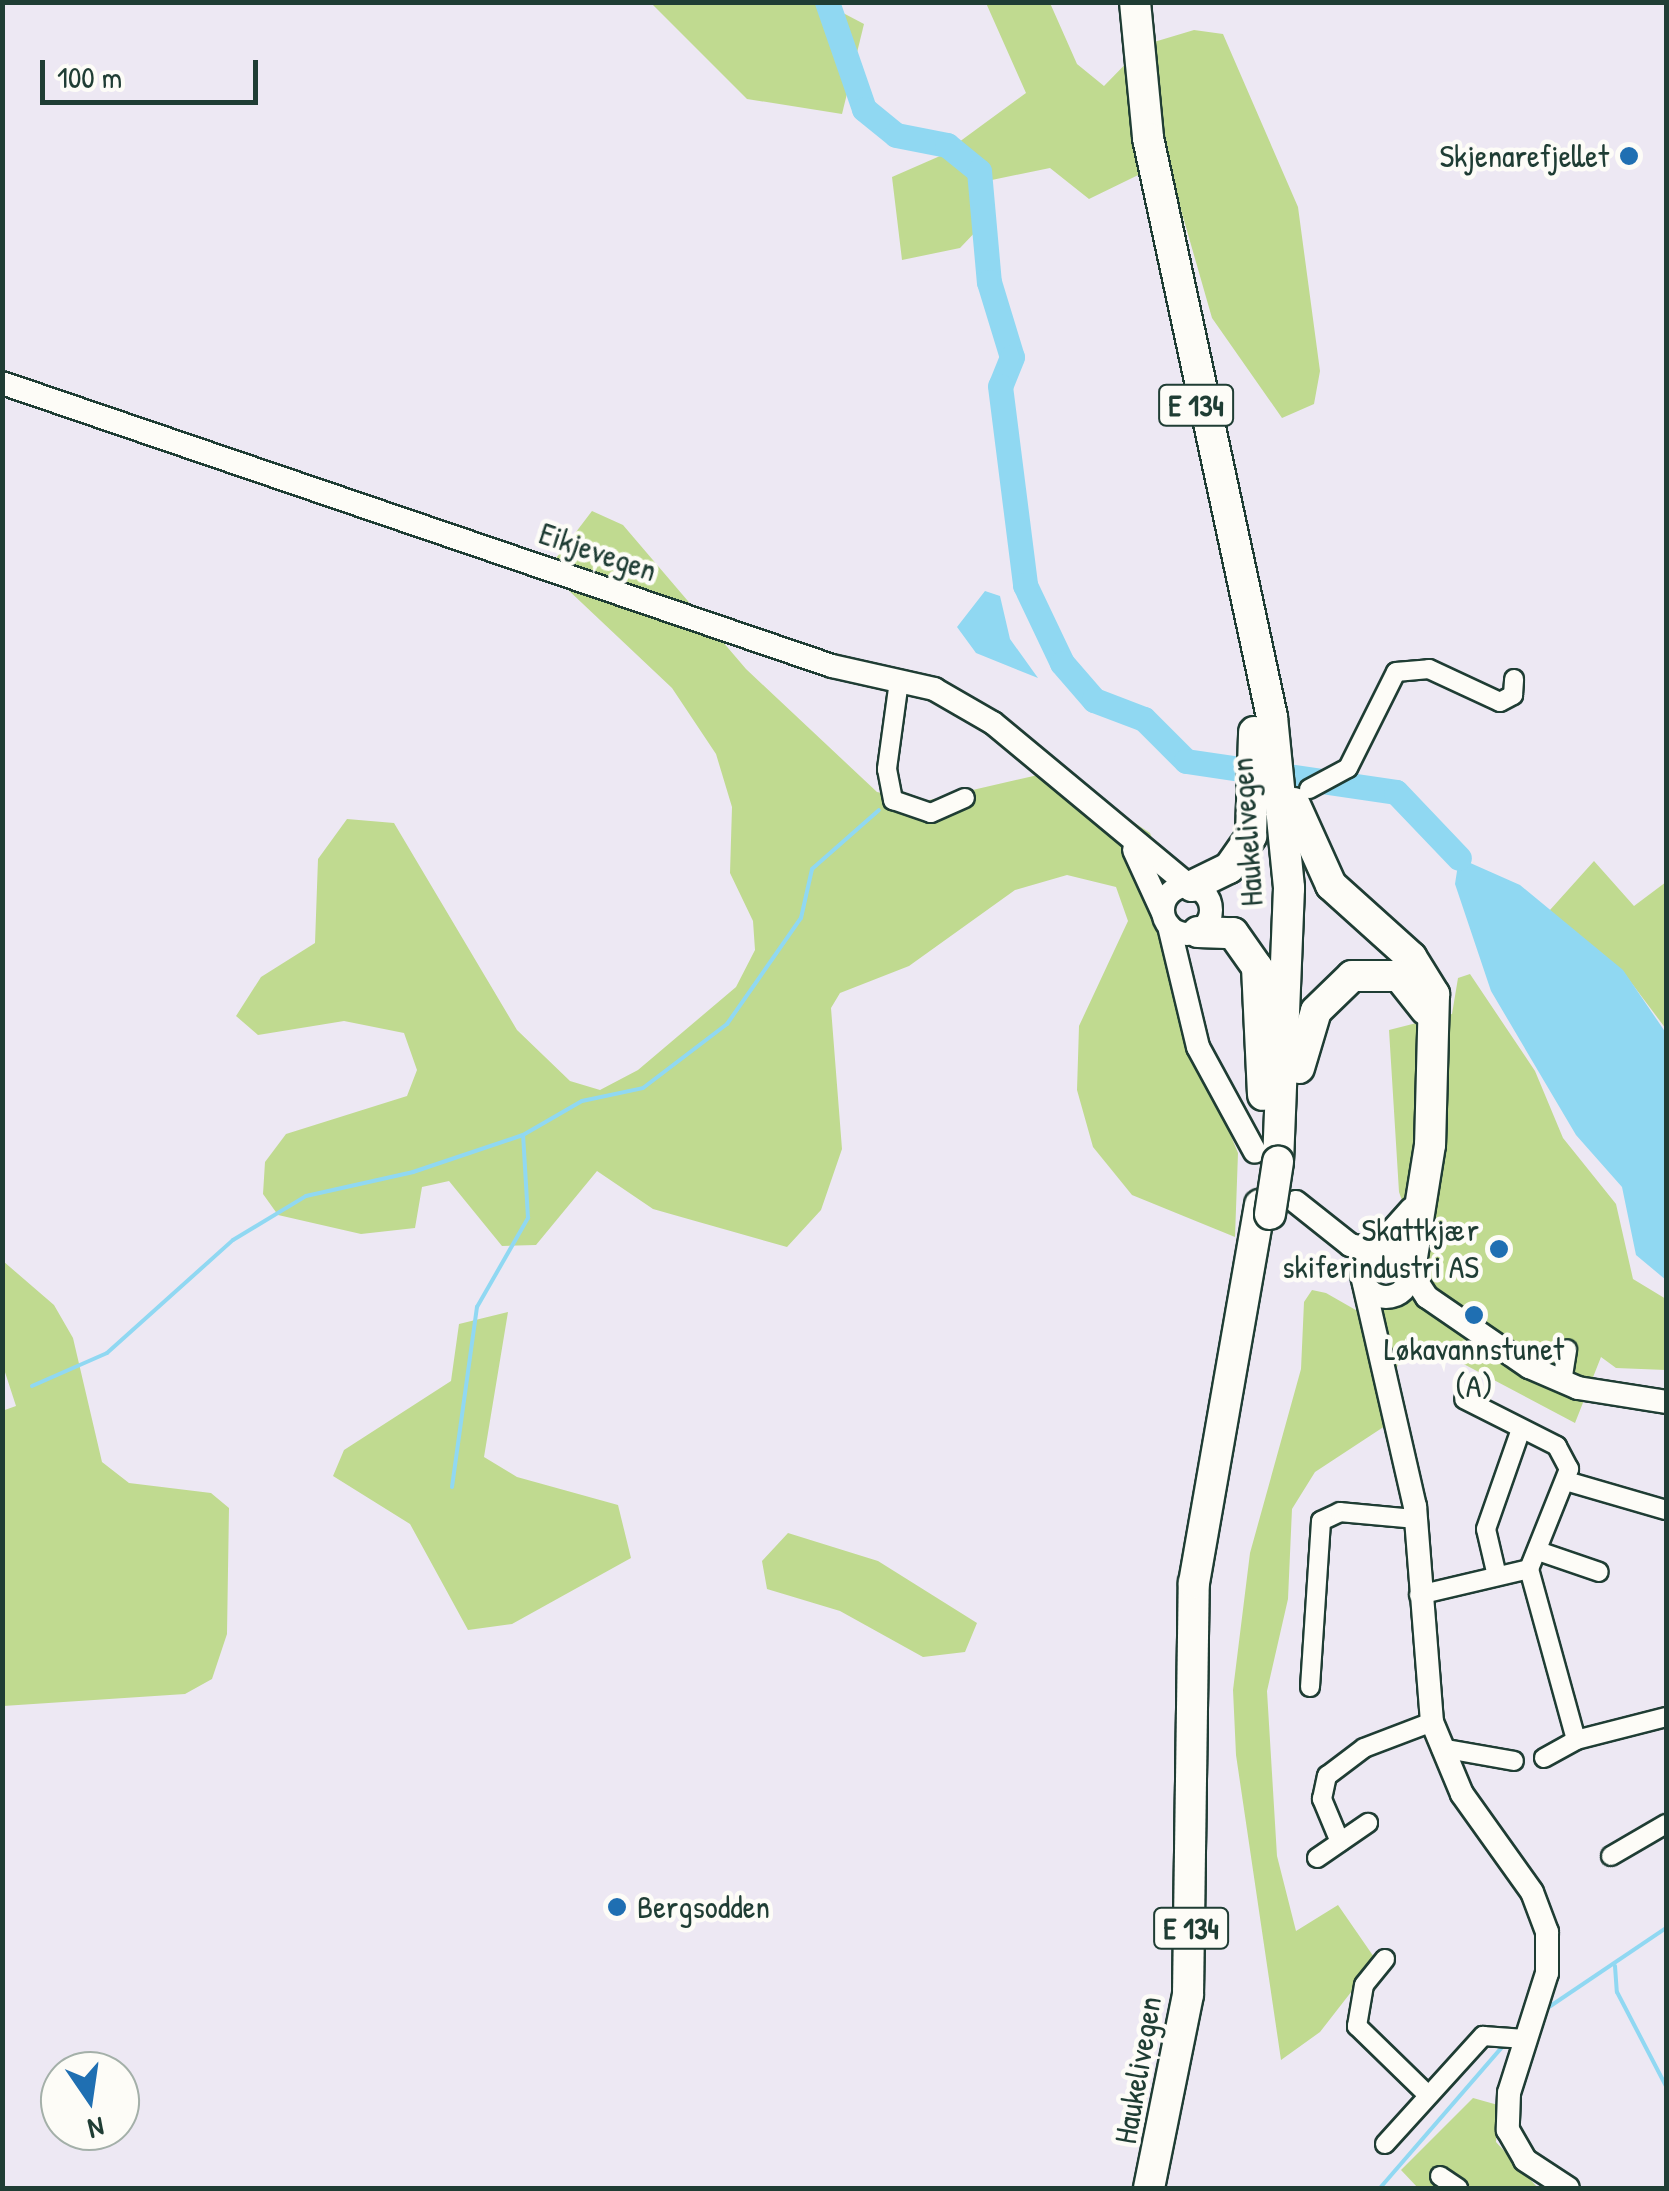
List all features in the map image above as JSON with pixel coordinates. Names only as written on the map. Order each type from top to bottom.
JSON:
[{"type":"highway","name":"Haukelivegen","points":[[1121,2],[1131,127],[1258,674]]},
{"type":"highway","name":"Haukelivegen","points":[[1135,2],[1148,138],[1258,674],[1289,888],[1267,1157],[1276,1207],[1195,1663],[1188,1995],[1150,2188]]},
{"type":"highway","name":"E 134","points":[[1190,885],[1229,868],[1251,836],[1258,784],[1258,674]]},
{"type":"highway","name":"E 134","points":[[1258,674],[1311,853],[1340,894],[1420,966],[1436,1006],[1430,1144],[1414,1212],[1410,1271]]},
{"type":"highway","name":"E 134","points":[[1181,925],[1233,932],[1257,967],[1267,1157]]},
{"type":"highway","name":"E 134","points":[[1267,1157],[1308,1030],[1340,982],[1364,972],[1399,976],[1424,1003],[1433,1037]]},
{"type":"highway","name":"E 134","points":[[1379,1250],[1414,1212]]},
{"type":"street","name":"Eikjevegen","points":[[2,383],[966,704],[1132,847],[1190,885]]},
{"type":"street","points":[[1309,789],[1348,768],[1396,672],[1429,669],[1500,702],[1513,695],[1514,679]]},
{"type":"street","points":[[899,682],[887,770],[892,800],[914,813],[965,798]]},
{"type":"street","name":"Eikjevegen","points":[[1132,847],[1181,925]]},
{"type":"street","points":[[1181,925],[1212,911],[1190,885],[1168,895],[1181,925],[1183,994],[1210,1076],[1267,1157]]},
{"type":"street","points":[[1276,1207],[1332,1233],[1400,1254],[1410,1271],[1462,1323]]},
{"type":"street","points":[[1332,1233],[1363,1280],[1377,1344],[1401,1415],[1416,1518],[1432,1722],[1440,1748],[1542,1912],[1547,1973],[1525,2039],[1508,2130],[1525,2160],[1565,2188]]},
{"type":"street","points":[[1363,1280],[1379,1250]]},
{"type":"street","points":[[1377,1344],[1392,1296],[1410,1271]]},
{"type":"street","points":[[1363,1280],[1392,1296],[1462,1323],[1562,1382],[1666,1402]]},
{"type":"street","points":[[1562,1382],[1567,1349]]},
{"type":"street","points":[[1464,1400],[1565,1452],[1566,1481],[1530,1569],[1576,1740]]},
{"type":"street","points":[[1497,1576],[1486,1529],[1521,1428]]},
{"type":"street","points":[[1566,1481],[1666,1510]]},
{"type":"street","points":[[1310,1687],[1321,1522],[1340,1512],[1416,1518]]},
{"type":"street","points":[[1540,1552],[1599,1572]]},
{"type":"street","points":[[1420,1595],[1530,1569]]},
{"type":"street","points":[[1544,1758],[1576,1740],[1666,1717]]},
{"type":"street","points":[[1340,1842],[1322,1800],[1327,1776],[1364,1748],[1432,1722]]},
{"type":"street","points":[[1440,1748],[1514,1761]]},
{"type":"street","points":[[1317,1858],[1368,1823]]},
{"type":"street","points":[[1611,1856],[1666,1824]]},
{"type":"street","points":[[1385,1959],[1359,1996],[1357,2026],[1426,2094]]},
{"type":"street","points":[[1385,2144],[1426,2094],[1484,2036],[1525,2039]]},
{"type":"street","points":[[1440,2176],[1458,2188]]},
{"type":"green space","points":[[651,3],[824,3],[864,24],[842,114],[747,99]]},
{"type":"green space","points":[[986,3],[1050,3],[1077,64],[1104,86],[1144,45],[1194,30],[1223,34],[1298,207],[1320,371],[1314,404],[1282,418],[1212,318],[1167,161],[1089,199],[1050,168],[987,181],[981,226],[960,248],[902,260],[892,177],[940,156],[1026,93]]},
{"type":"green space","points":[[592,511],[623,525],[746,669],[877,792],[925,801],[1038,775],[1083,789],[1150,833],[1173,890],[1202,1066],[1238,1153],[1235,1237],[1132,1195],[1093,1147],[1077,1090],[1079,1026],[1128,921],[1116,887],[1067,875],[1015,890],[909,966],[840,993],[831,1008],[842,1149],[821,1210],[787,1247],[653,1209],[597,1171],[536,1245],[502,1246],[449,1181],[422,1187],[415,1228],[361,1234],[278,1215],[263,1194],[265,1162],[286,1134],[407,1096],[417,1070],[404,1033],[344,1021],[258,1035],[236,1016],[261,977],[315,943],[318,859],[347,819],[394,823],[517,1030],[570,1081],[600,1090],[638,1070],[736,987],[755,950],[753,921],[730,873],[732,807],[716,754],[672,688],[547,570]]},
{"type":"green space","points":[[1594,861],[1634,906],[1666,882],[1666,1029],[1624,973],[1541,920]]},
{"type":"green space","points":[[1470,974],[1535,1071],[1563,1138],[1616,1204],[1633,1279],[1666,1299],[1666,1370],[1616,1368],[1601,1357],[1575,1423],[1439,1351],[1399,1358],[1385,1426],[1315,1472],[1292,1509],[1288,1599],[1267,1691],[1277,1856],[1296,1931],[1338,1905],[1376,1960],[1320,2032],[1281,2060],[1236,1755],[1233,1690],[1250,1553],[1301,1369],[1304,1302],[1312,1290],[1326,1293],[1368,1317],[1422,1294],[1426,1268],[1399,1192],[1389,1030],[1452,1014],[1458,978]]},
{"type":"green space","points":[[3,1261],[54,1305],[73,1338],[102,1462],[129,1483],[211,1493],[229,1508],[227,1634],[212,1679],[185,1694],[3,1706],[2,1411],[16,1406],[3,1366]]},
{"type":"green space","points":[[508,1312],[484,1457],[517,1477],[618,1505],[631,1558],[512,1624],[468,1630],[410,1524],[333,1476],[344,1450],[451,1381],[459,1324]]},
{"type":"green space","points":[[788,1533],[878,1561],[977,1623],[965,1652],[923,1657],[840,1611],[767,1589],[762,1561]]},
{"type":"green space","points":[[1473,2098],[1498,2105],[1496,2142],[1538,2188],[1418,2188],[1401,2170]]},
{"type":"water","points":[[985,591],[1000,596],[1010,639],[1038,678],[976,653],[957,627]]},
{"type":"water","points":[[1459,858],[1520,885],[1623,970],[1666,1033],[1666,1280],[1636,1255],[1622,1187],[1576,1135],[1491,991],[1455,884]]},
{"type":"waterway","points":[[827,2],[864,109],[896,135],[947,145],[979,171],[989,282],[1012,357],[1000,386],[1025,585],[1062,663],[1094,700],[1144,719],[1186,761],[1396,792],[1459,858]]},
{"type":"waterway","points":[[32,1386],[107,1353],[233,1240],[306,1196],[413,1172],[523,1135],[582,1101],[643,1088],[727,1024],[801,918],[812,869],[879,810]]},
{"type":"waterway","points":[[452,1487],[477,1307],[528,1218],[523,1135]]},
{"type":"waterway","points":[[1546,2009],[1666,1928]]},
{"type":"waterway","points":[[1615,1966],[1617,1992],[1666,2086]]},
{"type":"waterway","points":[[1380,2188],[1504,2045]]},
{"type":"place","name":"Skjenarefjellet","points":[[1629,156]]},
{"type":"place","name":"Skattkjær skiferindustri AS","points":[[1499,1249]]},
{"type":"place","name":"Løkavannstunet (A)","points":[[1474,1315]]},
{"type":"place","name":"Bergsodden","points":[[617,1907]]}]
